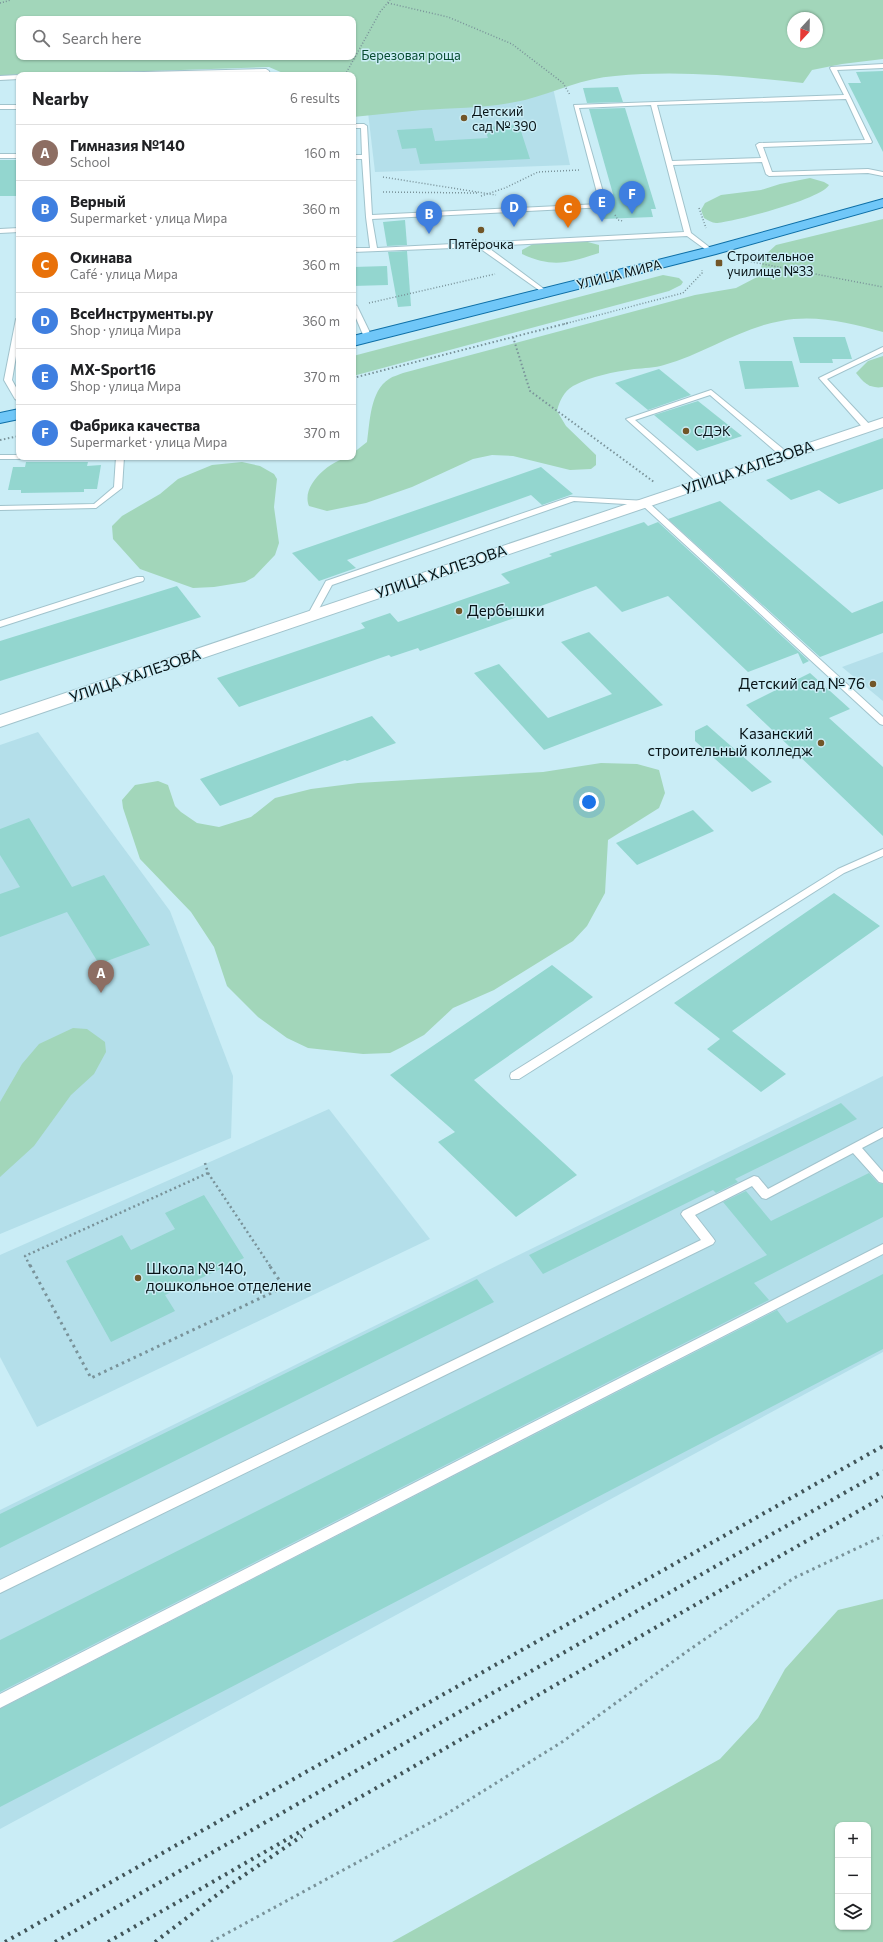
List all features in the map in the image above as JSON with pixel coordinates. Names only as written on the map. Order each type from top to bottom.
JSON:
[{"type":"main road","name":"УЛИЦА МИРА","points":[[356,340],[711,251],[883,203]]},
{"type":"main road","points":[[0,418],[16,415]]},
{"type":"street","name":"УЛИЦА ХАЛЕЗОВА","points":[[0,722],[883,422]]},
{"type":"lane","points":[[883,66],[833,68],[869,142],[759,145],[769,174],[868,171],[883,174]]},
{"type":"lane","points":[[225,72],[266,72]]},
{"type":"lane","points":[[0,78],[16,77]]},
{"type":"lane","points":[[369,217],[604,206],[576,106],[848,97]]},
{"type":"lane","points":[[653,103],[688,234],[711,251]]},
{"type":"lane","points":[[0,108],[16,107]]},
{"type":"lane","points":[[356,126],[364,126],[364,157],[369,217],[374,250]]},
{"type":"lane","points":[[0,156],[16,156]]},
{"type":"lane","points":[[356,157],[364,157]]},
{"type":"lane","points":[[668,163],[765,160]]},
{"type":"lane","points":[[0,231],[16,230]]},
{"type":"lane","points":[[356,250],[688,234]]},
{"type":"lane","points":[[479,244],[546,293]]},
{"type":"lane","points":[[356,310],[368,337]]},
{"type":"lane","points":[[16,336],[8,380],[16,391]]},
{"type":"lane","points":[[868,427],[823,378],[883,349]]},
{"type":"lane","points":[[704,483],[630,420],[711,392],[785,455]]},
{"type":"lane","points":[[0,457],[16,456]]},
{"type":"lane","points":[[0,508],[96,506],[118,488],[120,460]]},
{"type":"lane","points":[[311,616],[329,583],[566,501],[573,499],[644,503],[883,722]]},
{"type":"lane","points":[[0,624],[140,578]]},
{"type":"lane","points":[[515,1076],[842,871],[883,852]]},
{"type":"lane","points":[[0,1587],[710,1241],[687,1214],[754,1180],[766,1195],[883,1132]]},
{"type":"lane","points":[[854,1147],[883,1179]]},
{"type":"lane","points":[[0,1702],[883,1249]]},
{"type":"path","points":[[0,3],[11,0]]},
{"type":"path","points":[[356,55],[376,18],[390,0]]},
{"type":"path","points":[[388,3],[448,17],[512,44],[563,83],[576,106]]},
{"type":"path","points":[[347,72],[353,60]]},
{"type":"path","points":[[477,197],[505,188],[538,172],[594,169]]},
{"type":"path","points":[[366,174],[489,193],[503,197]]},
{"type":"path","points":[[367,192],[489,193]]},
{"type":"path","points":[[739,258],[744,261],[883,287]]},
{"type":"path","points":[[356,377],[683,293],[702,273],[702,264]]},
{"type":"path","points":[[356,306],[515,269]]},
{"type":"path","points":[[513,337],[530,391],[671,494]]},
{"type":"path","points":[[0,440],[16,437]]},
{"type":"path","points":[[205,1163],[208,1173],[284,1287],[91,1378],[25,1256],[208,1173]]},
{"type":"path","points":[[212,1942],[328,1877],[448,1813],[562,1742],[689,1650],[794,1578],[883,1536]]},
{"type":"shaded area","name":"Детский сад № 390","points":[[548,65],[570,165],[375,172],[363,70]]},
{"type":"shaded area","name":"Детский сад № 76","points":[[883,652],[883,701],[842,667]]},
{"type":"shaded area","points":[[38,732],[170,911],[233,1076],[231,1138],[0,1234],[0,745]]},
{"type":"shaded area","points":[[883,1076],[883,1352],[0,1829],[0,1510]]},
{"type":"shaded area","points":[[329,1109],[430,1239],[37,1427],[0,1357],[0,1255]]},
{"type":"green space","name":"Березовая роща","points":[[0,0],[883,0],[883,59],[842,64],[812,70],[803,83],[732,76],[639,74],[592,79],[512,103],[356,117],[356,72],[281,72],[269,67],[120,72],[16,72],[16,75],[0,76]]},
{"type":"green space","points":[[810,178],[829,185],[823,191],[795,203],[725,222],[716,223],[704,218],[701,210],[705,203],[721,195],[761,190],[780,184]]},
{"type":"green space","points":[[883,219],[883,332],[832,320],[807,318],[781,321],[751,329],[664,365],[610,373],[573,386],[561,400],[557,411],[566,426],[596,455],[596,465],[591,469],[570,470],[513,456],[492,455],[473,459],[412,487],[366,503],[327,511],[309,506],[307,498],[309,489],[320,474],[328,467],[340,460],[356,460],[356,451],[367,442],[370,416],[374,399],[383,384],[392,377],[695,295],[736,288],[759,276],[764,256],[776,245]]},
{"type":"green space","points":[[549,241],[584,241],[599,245],[599,253],[560,262],[543,261],[522,254],[522,250],[533,244]]},
{"type":"green space","points":[[663,275],[679,278],[683,282],[681,285],[669,291],[356,375],[356,355]]},
{"type":"green space","points":[[883,356],[883,387],[871,386],[856,373],[868,361]]},
{"type":"green space","points":[[242,462],[260,466],[274,474],[277,479],[274,507],[279,543],[275,555],[254,577],[245,582],[214,587],[193,588],[140,569],[113,539],[112,526],[122,516],[160,494],[178,479],[212,465]]},
{"type":"green space","points":[[601,763],[637,764],[659,770],[665,793],[659,808],[608,840],[605,893],[587,926],[573,941],[494,990],[453,1008],[424,1035],[390,1053],[363,1054],[308,1048],[287,1038],[258,1017],[227,986],[214,947],[191,912],[140,859],[123,808],[122,800],[135,785],[158,781],[168,785],[175,806],[181,812],[197,823],[219,827],[251,817],[275,798],[311,789],[358,783],[543,772]]},
{"type":"green space","points":[[73,1028],[87,1029],[105,1042],[106,1052],[94,1074],[71,1095],[34,1146],[0,1177],[0,1102],[22,1064],[39,1044]]},
{"type":"green space","points":[[883,1599],[883,1942],[392,1942],[720,1759],[758,1718],[785,1669],[838,1610]]},
{"type":"building","points":[[883,71],[883,152],[848,83],[861,83],[856,72]]},
{"type":"building","points":[[618,87],[623,102],[587,103],[583,88]]},
{"type":"building","points":[[625,108],[656,209],[651,209],[653,217],[602,219],[613,194],[589,109]]},
{"type":"building","points":[[519,125],[530,159],[420,164],[416,148],[402,149],[397,130],[432,128],[435,141],[488,138],[484,127]]},
{"type":"building","points":[[0,160],[16,160],[16,196],[0,196]]},
{"type":"building","points":[[405,220],[407,245],[387,246],[383,222]]},
{"type":"building","points":[[407,251],[411,306],[398,307],[388,252]]},
{"type":"building","points":[[387,266],[388,285],[356,286],[356,267]]},
{"type":"building","points":[[793,337],[845,337],[852,359],[832,359],[833,363],[800,363]]},
{"type":"building","points":[[739,361],[792,361],[799,387],[745,389]]},
{"type":"building","points":[[659,369],[691,395],[648,410],[615,383]]},
{"type":"building","points":[[698,401],[742,436],[697,451],[654,415]]},
{"type":"building","points":[[883,438],[883,489],[839,504],[819,490],[791,500],[766,480]]},
{"type":"building","points":[[26,462],[88,462],[87,466],[101,465],[97,489],[84,489],[84,492],[21,493],[21,490],[8,490],[13,467],[25,467]]},
{"type":"building","points":[[541,467],[573,494],[542,505],[531,495],[347,560],[356,568],[319,581],[292,553]]},
{"type":"building","points":[[720,501],[852,613],[883,601],[883,633],[820,657],[668,519]]},
{"type":"building","points":[[644,522],[648,526],[658,522],[809,661],[803,664],[798,653],[748,672],[668,596],[622,612],[596,586],[538,607],[540,609],[420,651],[418,648],[391,657],[389,655],[239,707],[217,678],[365,628],[361,623],[390,613],[398,622],[510,583],[501,574],[552,556],[549,554]]},
{"type":"building","points":[[177,586],[201,617],[0,681],[0,641]]},
{"type":"building","points":[[589,632],[663,705],[544,750],[474,673],[499,664],[548,718],[612,694],[561,642]]},
{"type":"building","name":"Казанский строительный колледж","points":[[810,673],[850,709],[829,718],[883,767],[883,836],[746,705]]},
{"type":"building","points":[[372,716],[396,743],[220,806],[200,779]]},
{"type":"building","points":[[707,725],[772,782],[752,792],[695,741],[695,731]]},
{"type":"building","points":[[693,810],[714,831],[637,865],[616,843]]},
{"type":"building","points":[[29,818],[72,887],[104,875],[150,945],[99,964],[67,912],[0,937],[0,894],[20,887],[0,855],[0,829]]},
{"type":"building","points":[[834,893],[880,926],[732,1031],[786,1074],[761,1092],[707,1049],[720,1039],[674,1003]]},
{"type":"building","points":[[552,965],[593,997],[474,1080],[577,1175],[516,1217],[438,1142],[455,1132],[390,1075]]},
{"type":"building","points":[[841,1103],[857,1119],[735,1179],[738,1182],[716,1193],[713,1190],[543,1274],[529,1255]]},
{"type":"building","points":[[869,1173],[878,1183],[883,1184],[883,1217],[754,1283],[769,1300],[0,1692],[0,1640],[767,1255],[723,1202],[746,1191],[771,1221]]},
{"type":"building","name":"Школа № 140, дошкольное отделение","points":[[204,1195],[244,1258],[165,1295],[175,1311],[111,1342],[66,1261],[122,1235],[131,1250],[175,1229],[165,1213]]},
{"type":"building","points":[[883,1274],[883,1349],[0,1807],[0,1709],[777,1310],[787,1323]]},
{"type":"building","points":[[477,1279],[494,1302],[0,1548],[0,1514]]},
{"type":"railway","points":[[5,1942],[883,1446]]},
{"type":"railway","points":[[55,1942],[883,1471]]},
{"type":"railway","points":[[108,1942],[883,1497]]},
{"type":"railway","points":[[155,1942],[234,1882],[302,1836]]},
{"type":"place","name":"Детский сад № 390","points":[[464,118]]},
{"type":"place","name":"Фабрика качества","points":[[632,214]]},
{"type":"place","name":"MX-Sport16","points":[[602,222]]},
{"type":"place","name":"ВсеИнструменты.ру","points":[[514,227]]},
{"type":"place","name":"Окинава","points":[[568,228]]},
{"type":"place","name":"Пятёрочка","points":[[481,230]]},
{"type":"place","name":"Верный","points":[[429,234]]},
{"type":"place","name":"Строительное училище №33","points":[[719,263]]},
{"type":"place","name":"СДЭК","points":[[686,431]]},
{"type":"place","name":"Дербышки","points":[[459,611]]},
{"type":"place","name":"Детский сад № 76","points":[[873,684]]},
{"type":"place","name":"Казанский строительный колледж","points":[[821,743]]},
{"type":"place","name":"Гимназия №140","points":[[101,993]]},
{"type":"place","name":"Школа № 140, дошкольное отделение","points":[[138,1278]]}]
